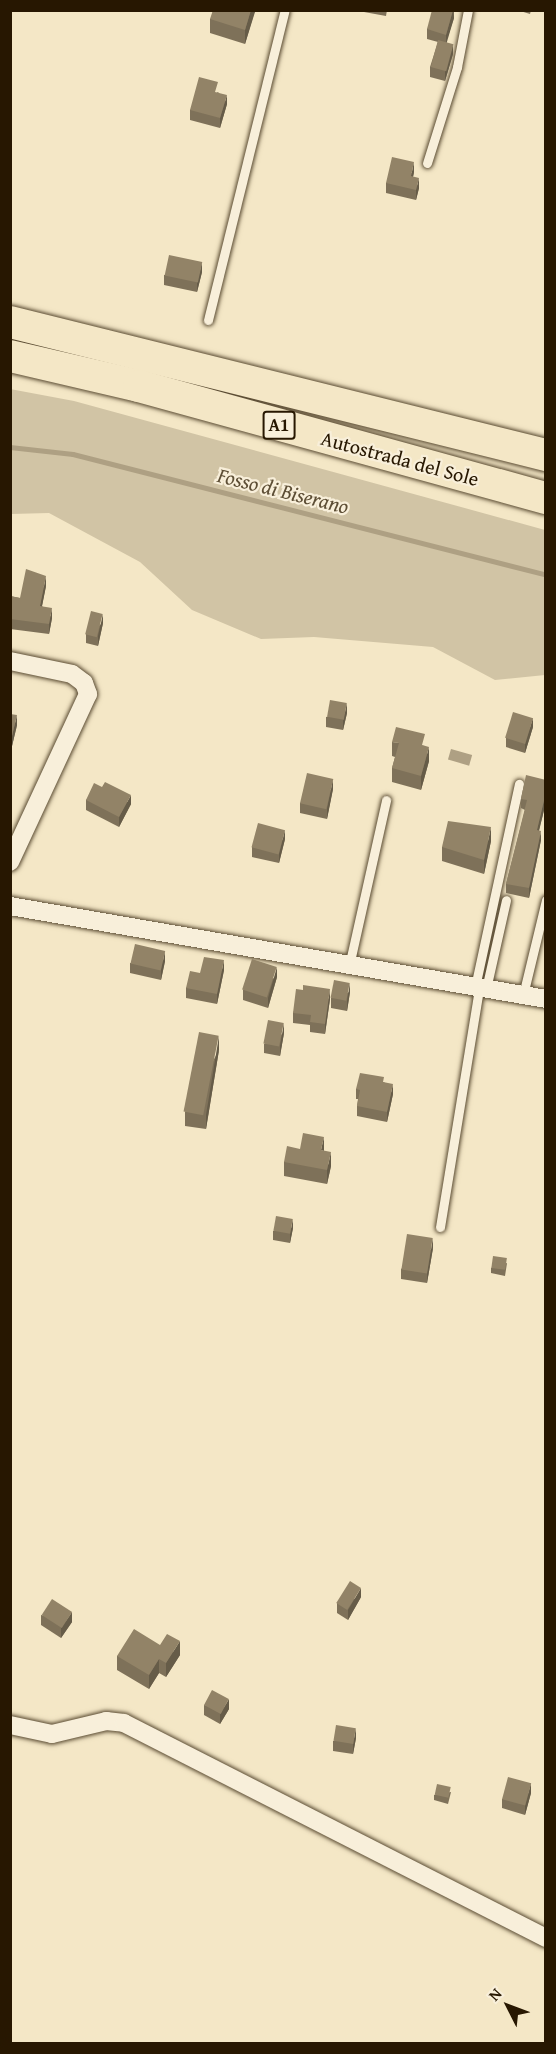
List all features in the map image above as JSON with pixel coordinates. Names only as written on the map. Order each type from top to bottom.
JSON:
[{"type":"highway","name":"Autostrada del Sole","points":[[10,322],[546,455]]},
{"type":"highway","name":"Autostrada del Sole","points":[[10,356],[139,386],[546,498]]},
{"type":"street","points":[[10,662],[72,674],[84,683],[88,694],[16,837],[10,862]]},
{"type":"street","points":[[10,906],[546,999]]},
{"type":"street","points":[[10,1725],[52,1734],[106,1721],[124,1723],[546,1938]]},
{"type":"lane","points":[[208,320],[285,10]]},
{"type":"lane","points":[[427,164],[457,67],[468,10]]},
{"type":"lane","points":[[440,1227],[480,988],[519,784]]},
{"type":"lane","points":[[349,966],[386,800]]},
{"type":"lane","points":[[480,988],[506,900]]},
{"type":"lane","points":[[523,995],[546,900]]},
{"type":"shaded area","points":[[10,389],[74,401],[545,530],[545,675],[495,680],[433,647],[314,637],[261,639],[192,610],[140,562],[49,513],[11,514]]},
{"type":"shaded area","points":[[451,749],[472,755],[469,766],[448,760]]},
{"type":"building","points":[[213,10],[251,10],[245,30],[210,19]]},
{"type":"building","points":[[432,10],[453,10],[446,35],[427,29]]},
{"type":"building","points":[[438,40],[453,44],[446,71],[431,67]]},
{"type":"building","points":[[199,77],[218,82],[215,92],[227,95],[220,118],[190,110]]},
{"type":"building","points":[[392,157],[414,162],[411,176],[419,178],[416,190],[386,183]]},
{"type":"building","points":[[169,255],[202,262],[198,283],[165,276]]},
{"type":"building","points":[[26,569],[46,576],[40,606],[52,608],[49,624],[10,619],[10,596],[20,598]]},
{"type":"building","points":[[91,611],[103,614],[97,637],[85,634]]},
{"type":"building","points":[[330,700],[347,703],[344,720],[327,717]]},
{"type":"building","points":[[513,712],[533,718],[525,744],[505,738]]},
{"type":"building","points":[[10,714],[17,715],[12,736],[10,735]]},
{"type":"building","points":[[396,727],[425,734],[422,745],[429,747],[421,776],[392,768],[399,743],[392,742]]},
{"type":"building","points":[[307,773],[333,779],[326,809],[300,803]]},
{"type":"building","points":[[526,775],[546,780],[546,792],[537,830],[541,831],[529,888],[506,884],[527,800],[521,799]]},
{"type":"building","points":[[105,782],[131,795],[119,817],[86,800],[94,783],[102,787]]},
{"type":"building","points":[[448,821],[491,827],[484,860],[442,847]]},
{"type":"building","points":[[258,823],[285,830],[279,854],[252,847]]},
{"type":"building","points":[[135,944],[165,951],[161,970],[131,963]]},
{"type":"building","points":[[204,957],[224,960],[217,994],[186,988],[190,971],[200,973]]},
{"type":"building","points":[[252,959],[277,967],[267,997],[242,989]]},
{"type":"building","points":[[334,980],[350,983],[346,1001],[331,998]]},
{"type":"building","points":[[303,985],[330,989],[325,1024],[310,1022],[311,1015],[293,1013],[296,989],[303,990]]},
{"type":"building","points":[[268,1020],[284,1023],[279,1047],[263,1044]]},
{"type":"building","points":[[199,1032],[219,1036],[203,1115],[184,1112]]},
{"type":"building","points":[[360,1073],[384,1077],[383,1082],[393,1084],[387,1112],[357,1106],[360,1090],[356,1089]]},
{"type":"building","points":[[303,1133],[324,1137],[321,1150],[331,1152],[327,1170],[284,1162],[287,1146],[300,1149]]},
{"type":"building","points":[[276,1216],[293,1219],[290,1234],[273,1231]]},
{"type":"building","points":[[407,1234],[433,1238],[427,1274],[401,1270]]},
{"type":"building","points":[[493,1256],[507,1258],[505,1270],[491,1268]]},
{"type":"building","points":[[350,1581],[361,1588],[347,1610],[336,1603]]},
{"type":"building","points":[[52,1599],[72,1612],[62,1628],[42,1615]]},
{"type":"building","points":[[134,1629],[160,1645],[167,1634],[180,1641],[166,1663],[159,1659],[149,1675],[117,1656]]},
{"type":"building","points":[[212,1690],[229,1699],[221,1714],[204,1705]]},
{"type":"building","points":[[336,1725],[356,1728],[353,1744],[333,1741]]},
{"type":"building","points":[[508,1777],[531,1783],[525,1805],[502,1799]]},
{"type":"building","points":[[437,1784],[451,1787],[448,1798],[435,1795]]},
{"type":"waterway","name":"Fosso di Biserano","points":[[10,447],[73,454],[546,575]]}]
